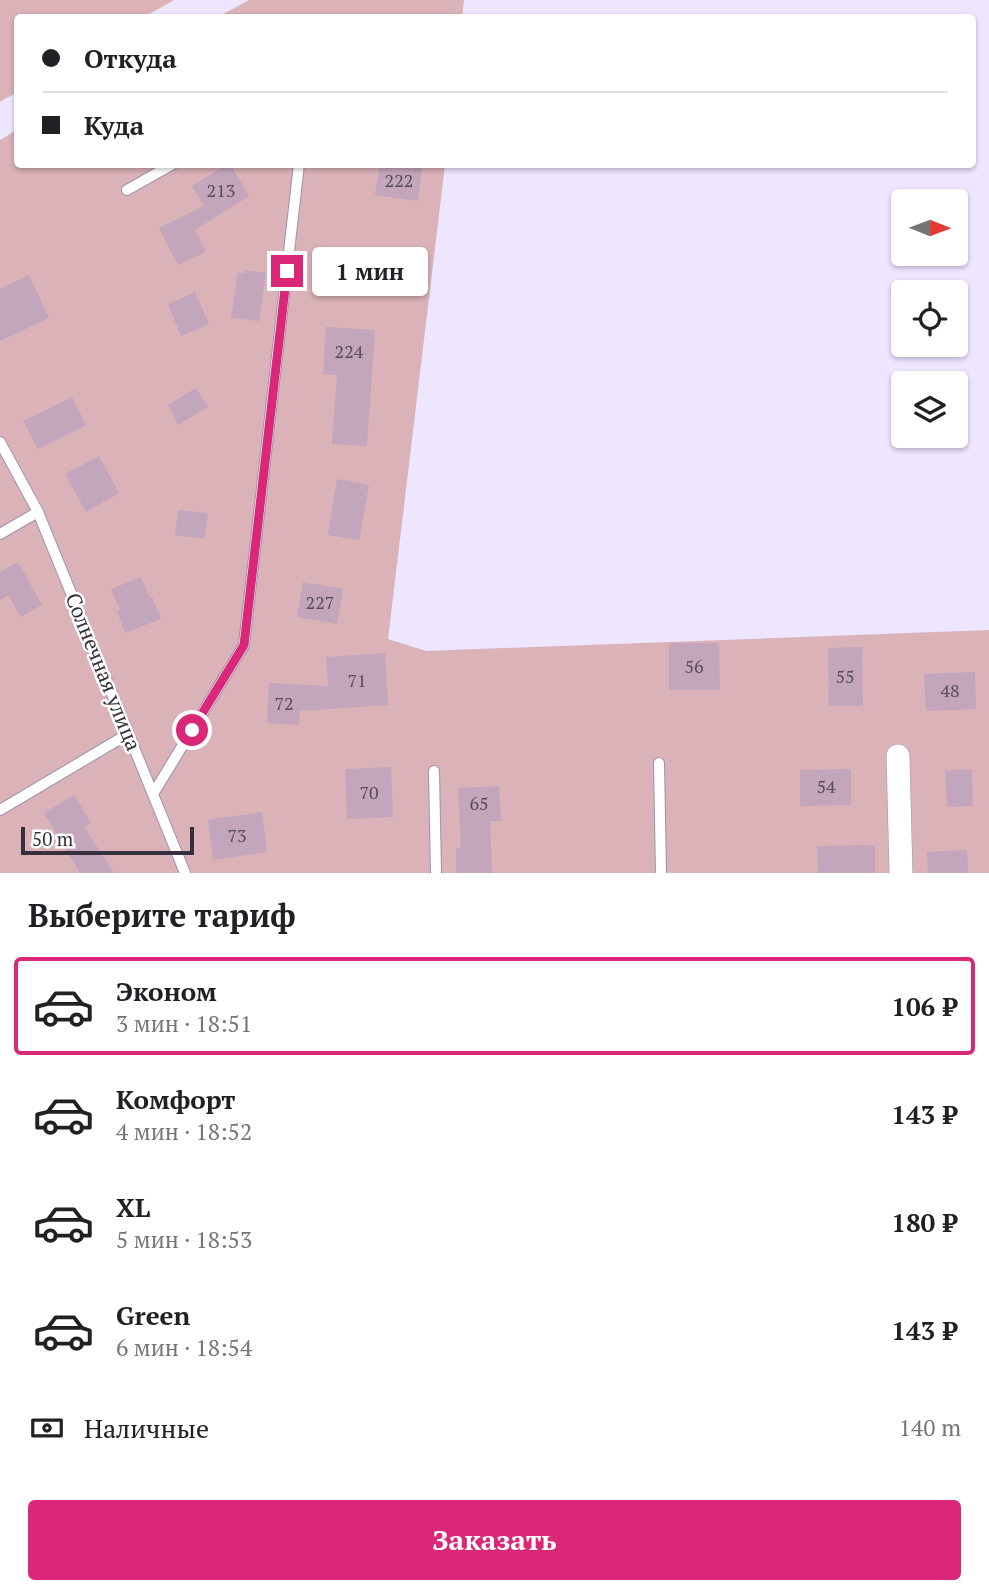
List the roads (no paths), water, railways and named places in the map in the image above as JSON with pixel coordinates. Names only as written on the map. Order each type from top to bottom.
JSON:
[{"type":"street","points":[[898,756],[901,873]]},
{"type":"lane","points":[[127,190],[166,168]]},
{"type":"lane","points":[[153,794],[244,645],[299,168]]},
{"type":"lane","name":"Солнечная улица","points":[[0,442],[38,512],[185,873]]},
{"type":"lane","points":[[0,534],[38,512]]},
{"type":"lane","points":[[0,810],[128,734]]},
{"type":"lane","points":[[659,763],[661,873]]},
{"type":"lane","points":[[434,771],[436,873]]}]
